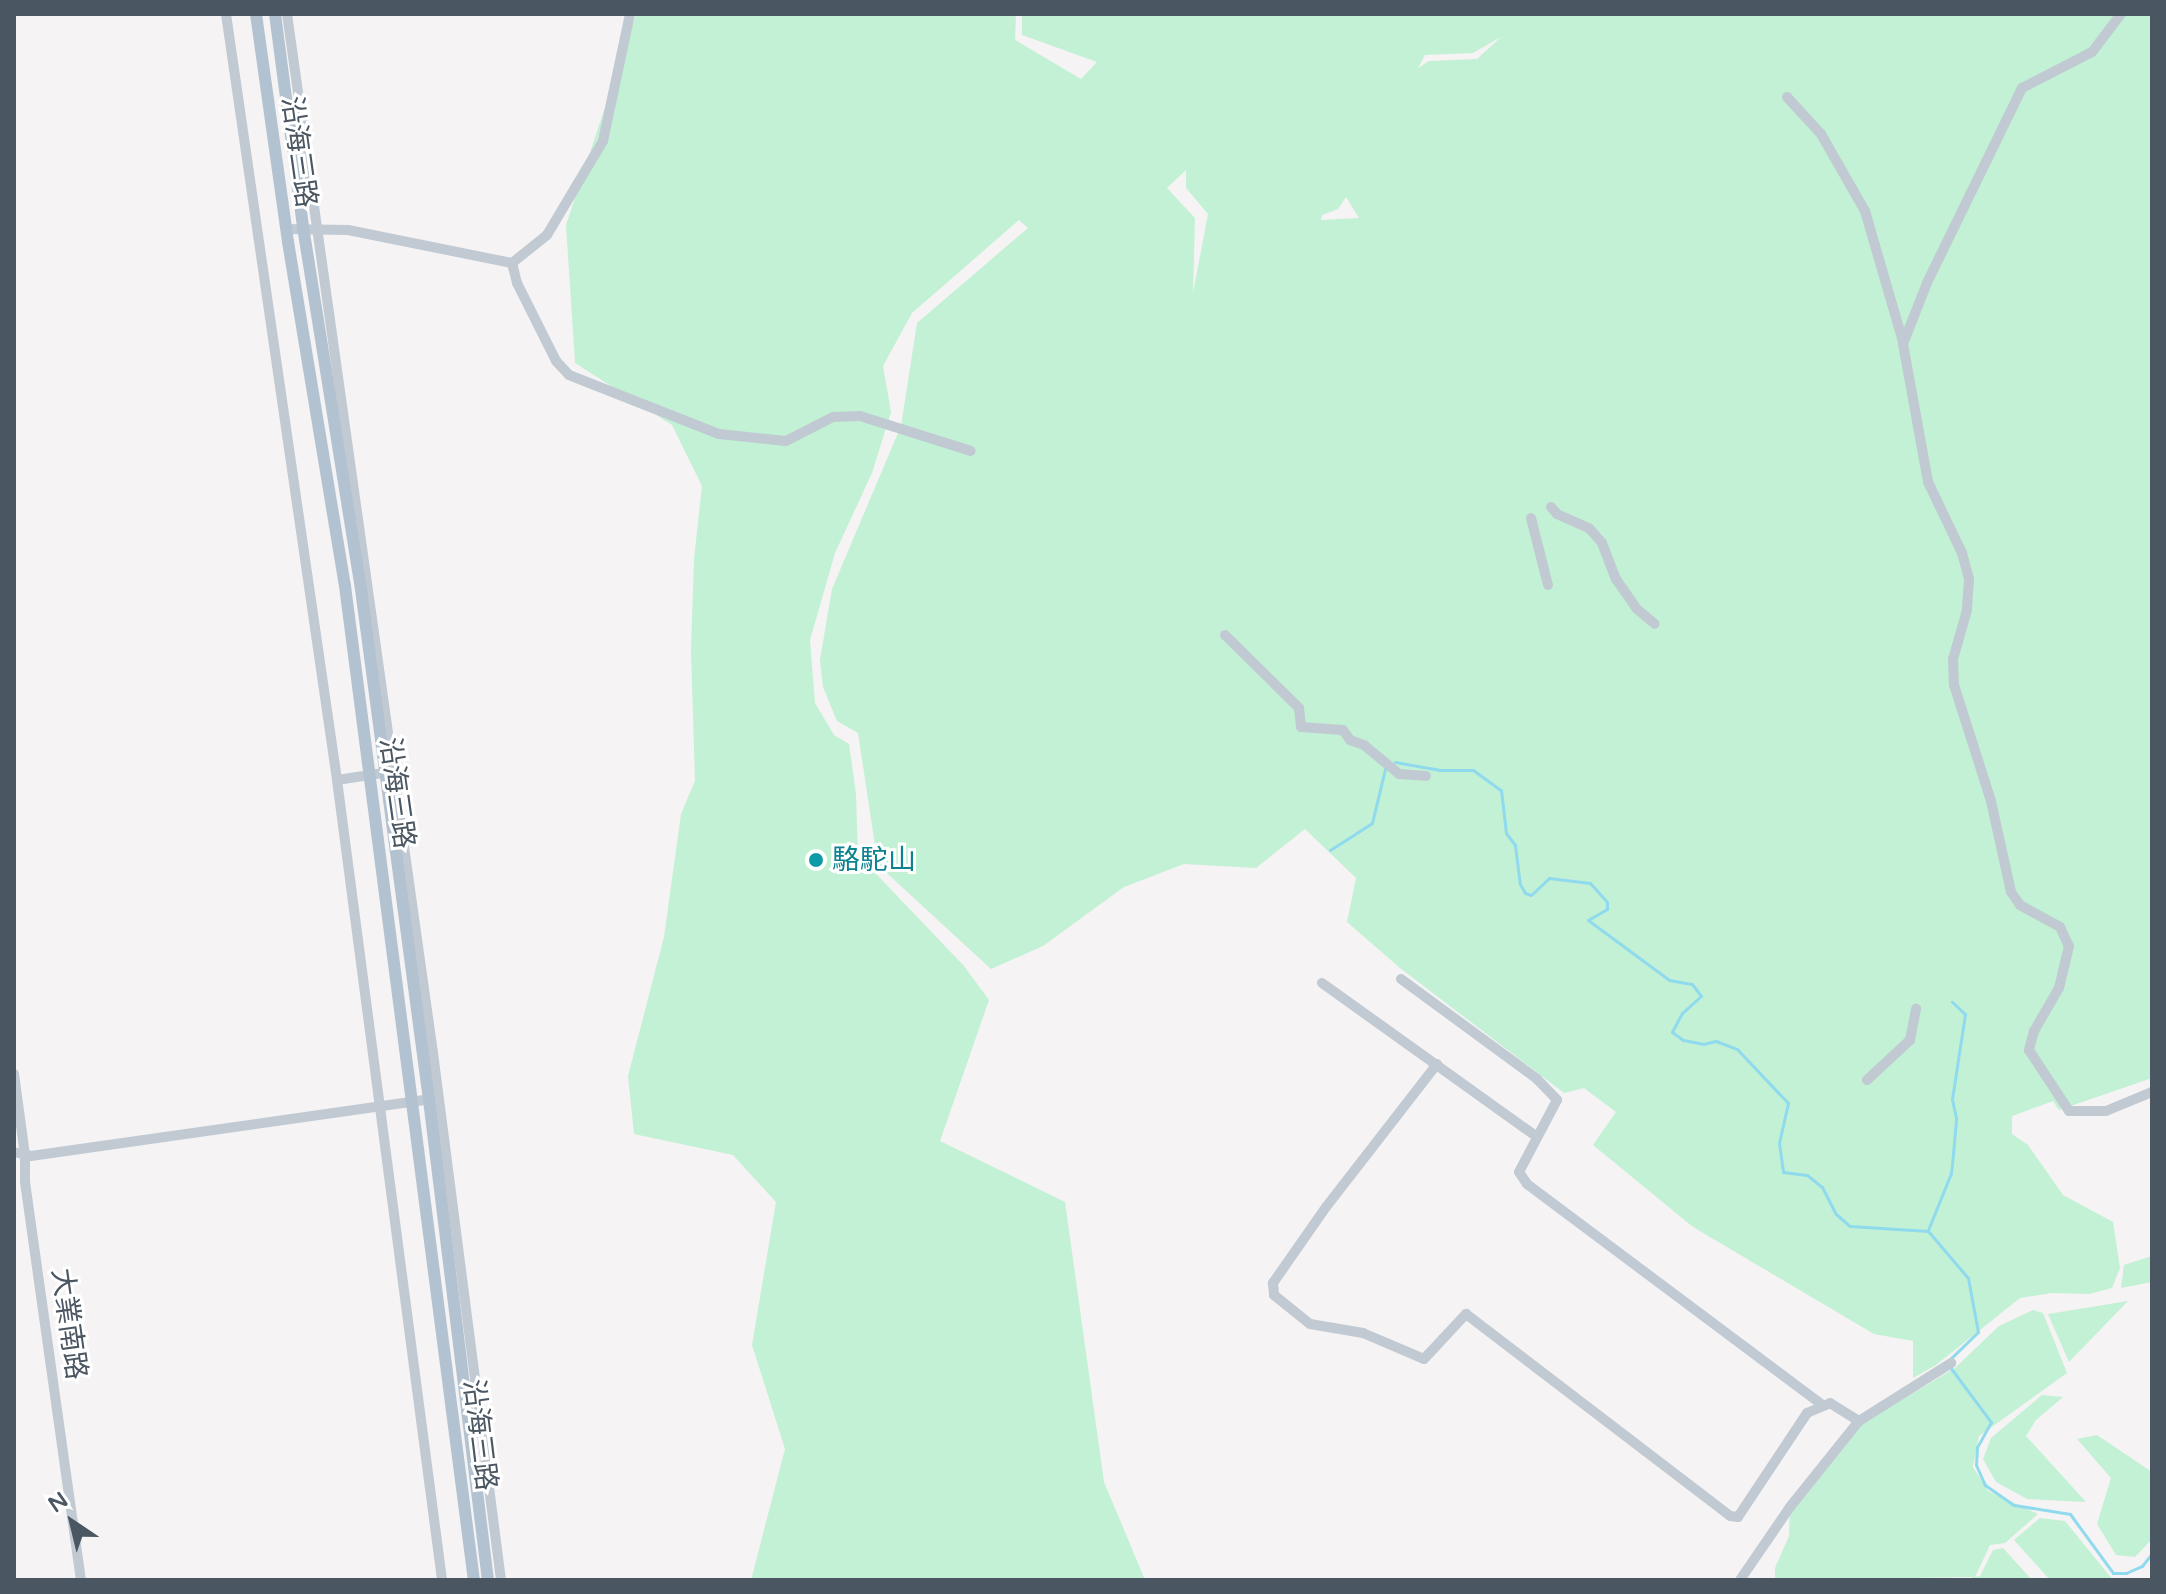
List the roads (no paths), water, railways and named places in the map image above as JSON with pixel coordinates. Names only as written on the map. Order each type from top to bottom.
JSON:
[{"type":"main road","name":"沿海三路","points":[[256,14],[286,229],[345,586],[473,1573]]},
{"type":"main road","name":"沿海三路","points":[[275,14],[303,227],[390,772],[492,1564],[488,1580]]},
{"type":"street","name":"沿海三路","points":[[226,14],[337,780],[393,1231],[442,1580]]},
{"type":"street","name":"沿海三路","points":[[287,14],[390,772]]},
{"type":"street","points":[[286,229],[317,227],[512,263],[547,235],[603,141],[630,14]]},
{"type":"street","points":[[1903,344],[1927,283],[2022,88],[2092,52],[2121,14]]},
{"type":"street","points":[[1787,97],[1821,134],[1865,211],[1903,344],[1928,482],[1962,553],[1969,579],[1967,610],[1953,659],[1954,685],[1991,801],[2011,892],[2020,905],[2060,927],[2069,946],[2059,988],[2034,1031],[2029,1050],[2069,1111],[2106,1111],[2152,1092]]},
{"type":"street","points":[[512,263],[517,283],[556,361],[569,375],[719,434],[786,441],[833,417],[860,416],[971,451]]},
{"type":"street","points":[[1551,507],[1557,514],[1589,528],[1602,543],[1616,579],[1637,609],[1655,624]]},
{"type":"street","points":[[1531,518],[1548,585]]},
{"type":"street","points":[[1225,635],[1299,708],[1301,727],[1343,730],[1350,740],[1364,745],[1399,774],[1426,776]]},
{"type":"street","points":[[337,780],[390,772]]},
{"type":"street","points":[[388,908],[408,906]]},
{"type":"street","points":[[1401,979],[1537,1079],[1557,1100],[1519,1172],[1527,1184],[1822,1405]]},
{"type":"street","points":[[1322,983],[1537,1137]]},
{"type":"street","points":[[1867,1080],[1910,1040],[1916,1009]]},
{"type":"street","points":[[1437,1064],[1326,1207],[1273,1283],[1274,1295],[1310,1324],[1363,1333],[1424,1359],[1466,1314],[1730,1516],[1738,1517],[1807,1413],[1830,1403],[1859,1421]]},
{"type":"street","name":"大業南路","points":[[14,1074],[20,1154],[81,1580]]},
{"type":"street","points":[[20,1154],[380,1108],[434,1098]]},
{"type":"street","points":[[423,1172],[443,1168]]},
{"type":"street","points":[[438,1293],[458,1290]]},
{"type":"street","points":[[1740,1580],[1790,1507],[1859,1421],[1947,1366]]},
{"type":"street","points":[[451,1396],[471,1393]]},
{"type":"street","points":[[461,1477],[481,1475]]},
{"type":"street","name":"沿海三路","points":[[492,1564],[501,1580]]},
{"type":"street","points":[[473,1573],[492,1564]]},
{"type":"waterway","points":[[1395,762],[1440,770],[1473,770],[1501,790],[1506,833],[1515,845],[1520,884],[1525,893],[1531,895],[1549,878],[1590,883],[1607,902],[1607,909],[1588,920],[1669,980],[1692,984],[1701,996],[1682,1013],[1672,1032],[1683,1040],[1703,1044],[1716,1041],[1737,1049],[1788,1103],[1779,1143],[1783,1172],[1807,1175],[1822,1187],[1836,1214],[1850,1226],[1928,1231],[1968,1278],[1978,1332],[1950,1359]]},
{"type":"waterway","points":[[1330,850],[1372,823],[1385,769]]},
{"type":"waterway","points":[[1928,1230],[1951,1173],[1956,1118],[1952,1099],[1965,1014],[1952,1002]]},
{"type":"waterway","points":[[1950,1367],[1991,1422],[1977,1447],[1976,1465],[1985,1485],[2014,1505],[2070,1514],[2113,1573],[2126,1573],[2142,1566],[2152,1553]]},
{"type":"place","name":"駱駝山","points":[[816,860]]}]
